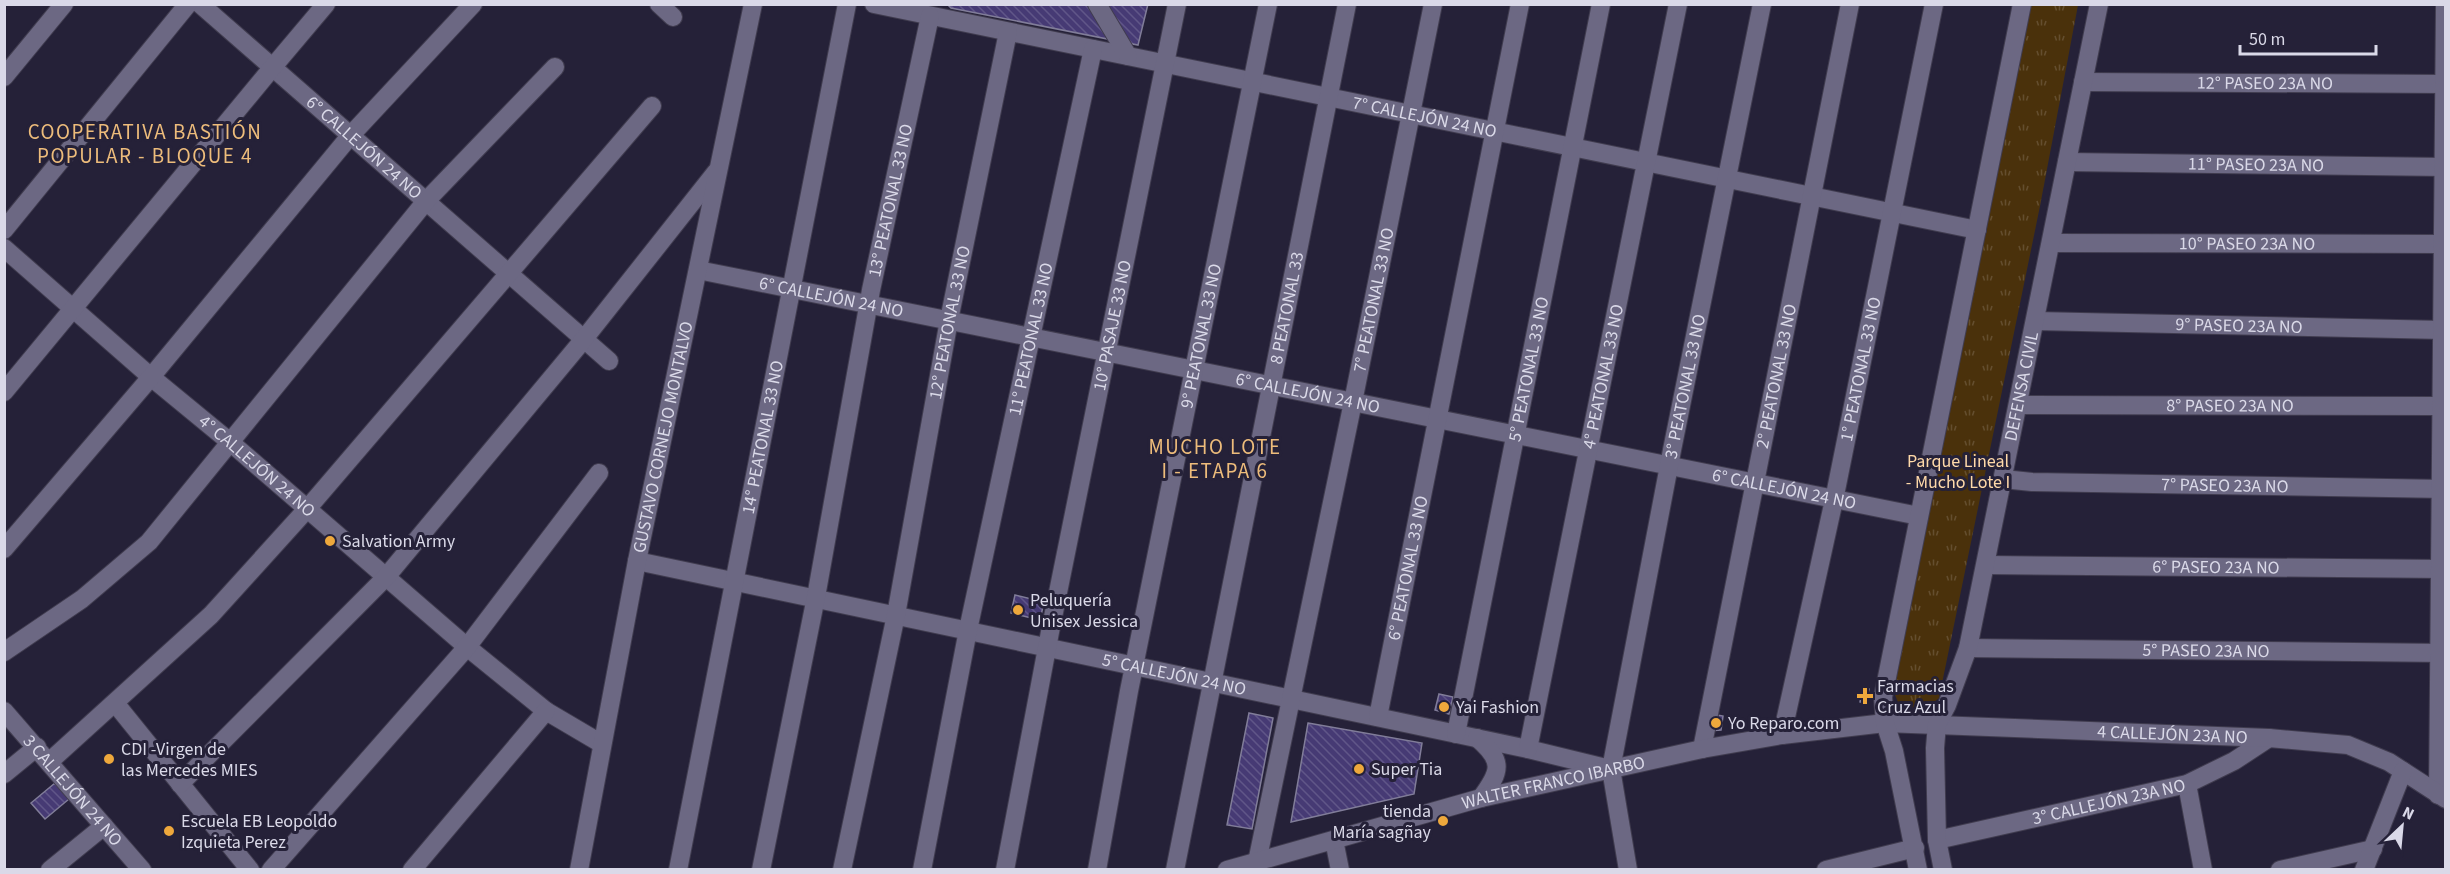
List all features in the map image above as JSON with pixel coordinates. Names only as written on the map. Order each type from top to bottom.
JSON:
[{"type":"street","points":[[4,77],[64,4]]},
{"type":"street","points":[[4,230],[188,4]]},
{"type":"street","name":"6° CALLEJÓN 24 NO","points":[[200,4],[609,361]]},
{"type":"street","points":[[4,392],[326,4]]},
{"type":"street","points":[[4,549],[151,377],[350,136],[473,4]]},
{"type":"street","points":[[659,4],[673,17]]},
{"type":"street","name":"GUSTAVO CORNEJO MONTALVO","points":[[579,870],[638,561],[753,4]]},
{"type":"street","name":"14° PEATONAL 33 NO","points":[[678,870],[847,4]]},
{"type":"street","name":"7° CALLEJÓN 24 NO","points":[[874,4],[1977,230]]},
{"type":"street","points":[[1097,4],[1128,56]]},
{"type":"street","name":"10° PASAJE 33 NO","points":[[1005,870],[1047,647],[1177,4]]},
{"type":"street","name":"9° PEATONAL 33 NO","points":[[1097,870],[1134,665],[1268,4]]},
{"type":"street","name":"8 PEATONAL 33","points":[[1174,870],[1347,4]]},
{"type":"street","name":"7° PEATONAL 33 NO","points":[[1257,862],[1433,4]]},
{"type":"street","points":[[1495,131],[1520,4]]},
{"type":"street","name":"5° PEATONAL 33 NO","points":[[1456,734],[1601,4]]},
{"type":"street","name":"4° PEATONAL 33 NO","points":[[1528,749],[1678,4]]},
{"type":"street","name":"3° PEATONAL 33 NO","points":[[1611,769],[1762,4]]},
{"type":"street","name":"2° PEATONAL 33 NO","points":[[1702,749],[1850,4]]},
{"type":"street","name":"1° PEATONAL 33 NO","points":[[1782,735],[1834,500],[1934,4]]},
{"type":"street","points":[[1918,870],[1894,751],[1885,723],[1883,697],[2022,4]]},
{"type":"street","name":"DEFENSA CIVIL","points":[[1943,870],[1937,840],[1935,748],[1937,724],[1947,705],[1968,648],[2099,4]]},
{"type":"street","points":[[2442,797],[2445,4]]},
{"type":"street","name":"13° PEATONAL 33 NO","points":[[761,870],[816,597],[868,304],[930,16]]},
{"type":"street","name":"12° PEATONAL 33 NO","points":[[842,870],[896,615],[949,320],[1008,32]]},
{"type":"street","name":"11° PEATONAL 33 NO","points":[[922,870],[968,630],[1093,49]]},
{"type":"street","points":[[4,652],[82,599],[149,542],[426,201],[555,66]]},
{"type":"street","name":"12° PASEO 23A NO","points":[[2083,82],[2445,84]]},
{"type":"street","points":[[49,762],[211,615],[307,508],[652,106]]},
{"type":"street","name":"6° PEATONAL 33 NO","points":[[1378,717],[1495,131]]},
{"type":"street","name":"11° PASEO 23A NO","points":[[2067,162],[2445,167]]},
{"type":"street","points":[[180,784],[386,577],[584,339],[719,168]]},
{"type":"street","name":"10° PASEO 23A NO","points":[[2051,243],[2443,244]]},
{"type":"street","name":"4° CALLEJÓN 24 NO","points":[[4,248],[467,647],[546,711],[602,744]]},
{"type":"street","name":"6° CALLEJÓN 24 NO","points":[[698,270],[1919,516]]},
{"type":"street","name":"9° PASEO 23A NO","points":[[2035,321],[2443,330]]},
{"type":"street","name":"8° PASEO 23A NO","points":[[2018,405],[2442,406]]},
{"type":"street","points":[[271,870],[467,647],[599,473]]},
{"type":"street","name":"7° PASEO 23A NO","points":[[2003,480],[2443,489]]},
{"type":"street","name":"5° CALLEJÓN 24 NO","points":[[638,561],[1477,738],[1611,769]]},
{"type":"street","name":"6° PASEO 23A NO","points":[[1986,565],[2443,569]]},
{"type":"street","name":"5° PASEO 23A NO","points":[[1968,648],[2442,653]]},
{"type":"street","points":[[115,703],[250,870]]},
{"type":"street","name":"3 CALLEJÓN 24 NO","points":[[5,711],[142,870]]},
{"type":"street","points":[[412,870],[546,711]]},
{"type":"street","name":"WALTER FRANCO IBARBO","points":[[1227,870],[1481,798],[1702,749],[1782,735],[1885,723]]},
{"type":"street","name":"4 CALLEJÓN 23A NO","points":[[1885,723],[2269,738],[2348,745],[2389,762],[2442,797]]},
{"type":"street","points":[[1477,738],[1489,748],[1498,767],[1496,777],[1481,798]]},
{"type":"street","name":"3° CALLEJÓN 23A NO","points":[[1937,840],[2187,784],[2234,760],[2269,738]]},
{"type":"street","points":[[4,774],[36,747]]},
{"type":"street","points":[[1611,769],[1628,870]]},
{"type":"street","points":[[2364,870],[2403,771]]},
{"type":"street","points":[[2187,784],[2203,870]]},
{"type":"street","points":[[50,870],[104,826]]},
{"type":"street","points":[[1334,840],[1340,870]]},
{"type":"street","points":[[1826,870],[1914,848]]},
{"type":"street","points":[[2280,870],[2373,849]]},
{"type":"green space","name":"Parque Lineal - Mucho Lote I","points":[[2029,5],[2078,5],[2040,206],[1939,698],[1919,708],[1898,702],[1892,688]]},
{"type":"building","points":[[947,4],[1148,4],[1138,45],[951,8]]},
{"type":"building","points":[[1015,595],[1044,602],[1040,620],[1011,613]]},
{"type":"building","name":"Farmacias Cruz Azul","points":[[1863,688],[1869,689],[1866,703],[1860,702]]},
{"type":"building","points":[[1439,694],[1453,697],[1449,714],[1435,710]]},
{"type":"building","points":[[1249,713],[1273,718],[1252,829],[1227,825]]},
{"type":"building","name":"Yo Reparo.com","points":[[1712,714],[1723,716],[1721,730],[1708,731]]},
{"type":"building","name":"Super Tia","points":[[1308,723],[1422,743],[1414,794],[1291,822]]},
{"type":"building","points":[[55,783],[69,799],[45,819],[31,803]]},
{"type":"place","name":"Salvation Army","points":[[330,541]]},
{"type":"place","name":"Peluquería Unisex Jessica","points":[[1018,610]]},
{"type":"place","name":"Farmacias Cruz Azul","points":[[1865,696]]},
{"type":"place","name":"Yai Fashion","points":[[1444,707]]},
{"type":"place","name":"Yo Reparo.com","points":[[1716,723]]},
{"type":"place","name":"CDI -Virgen de las Mercedes MIES","points":[[109,759]]},
{"type":"place","name":"Super Tia","points":[[1359,769]]},
{"type":"place","name":"tienda María sagñay","points":[[1443,821]]},
{"type":"place","name":"Escuela EB Leopoldo Izquieta Perez","points":[[169,831]]},
{"type":"district","name":"COOPERATIVA BASTIÓN POPULAR - BLOQUE 4","points":[[145,144]]},
{"type":"district","name":"MUCHO LOTE I - ETAPA 6","points":[[1215,459]]}]
